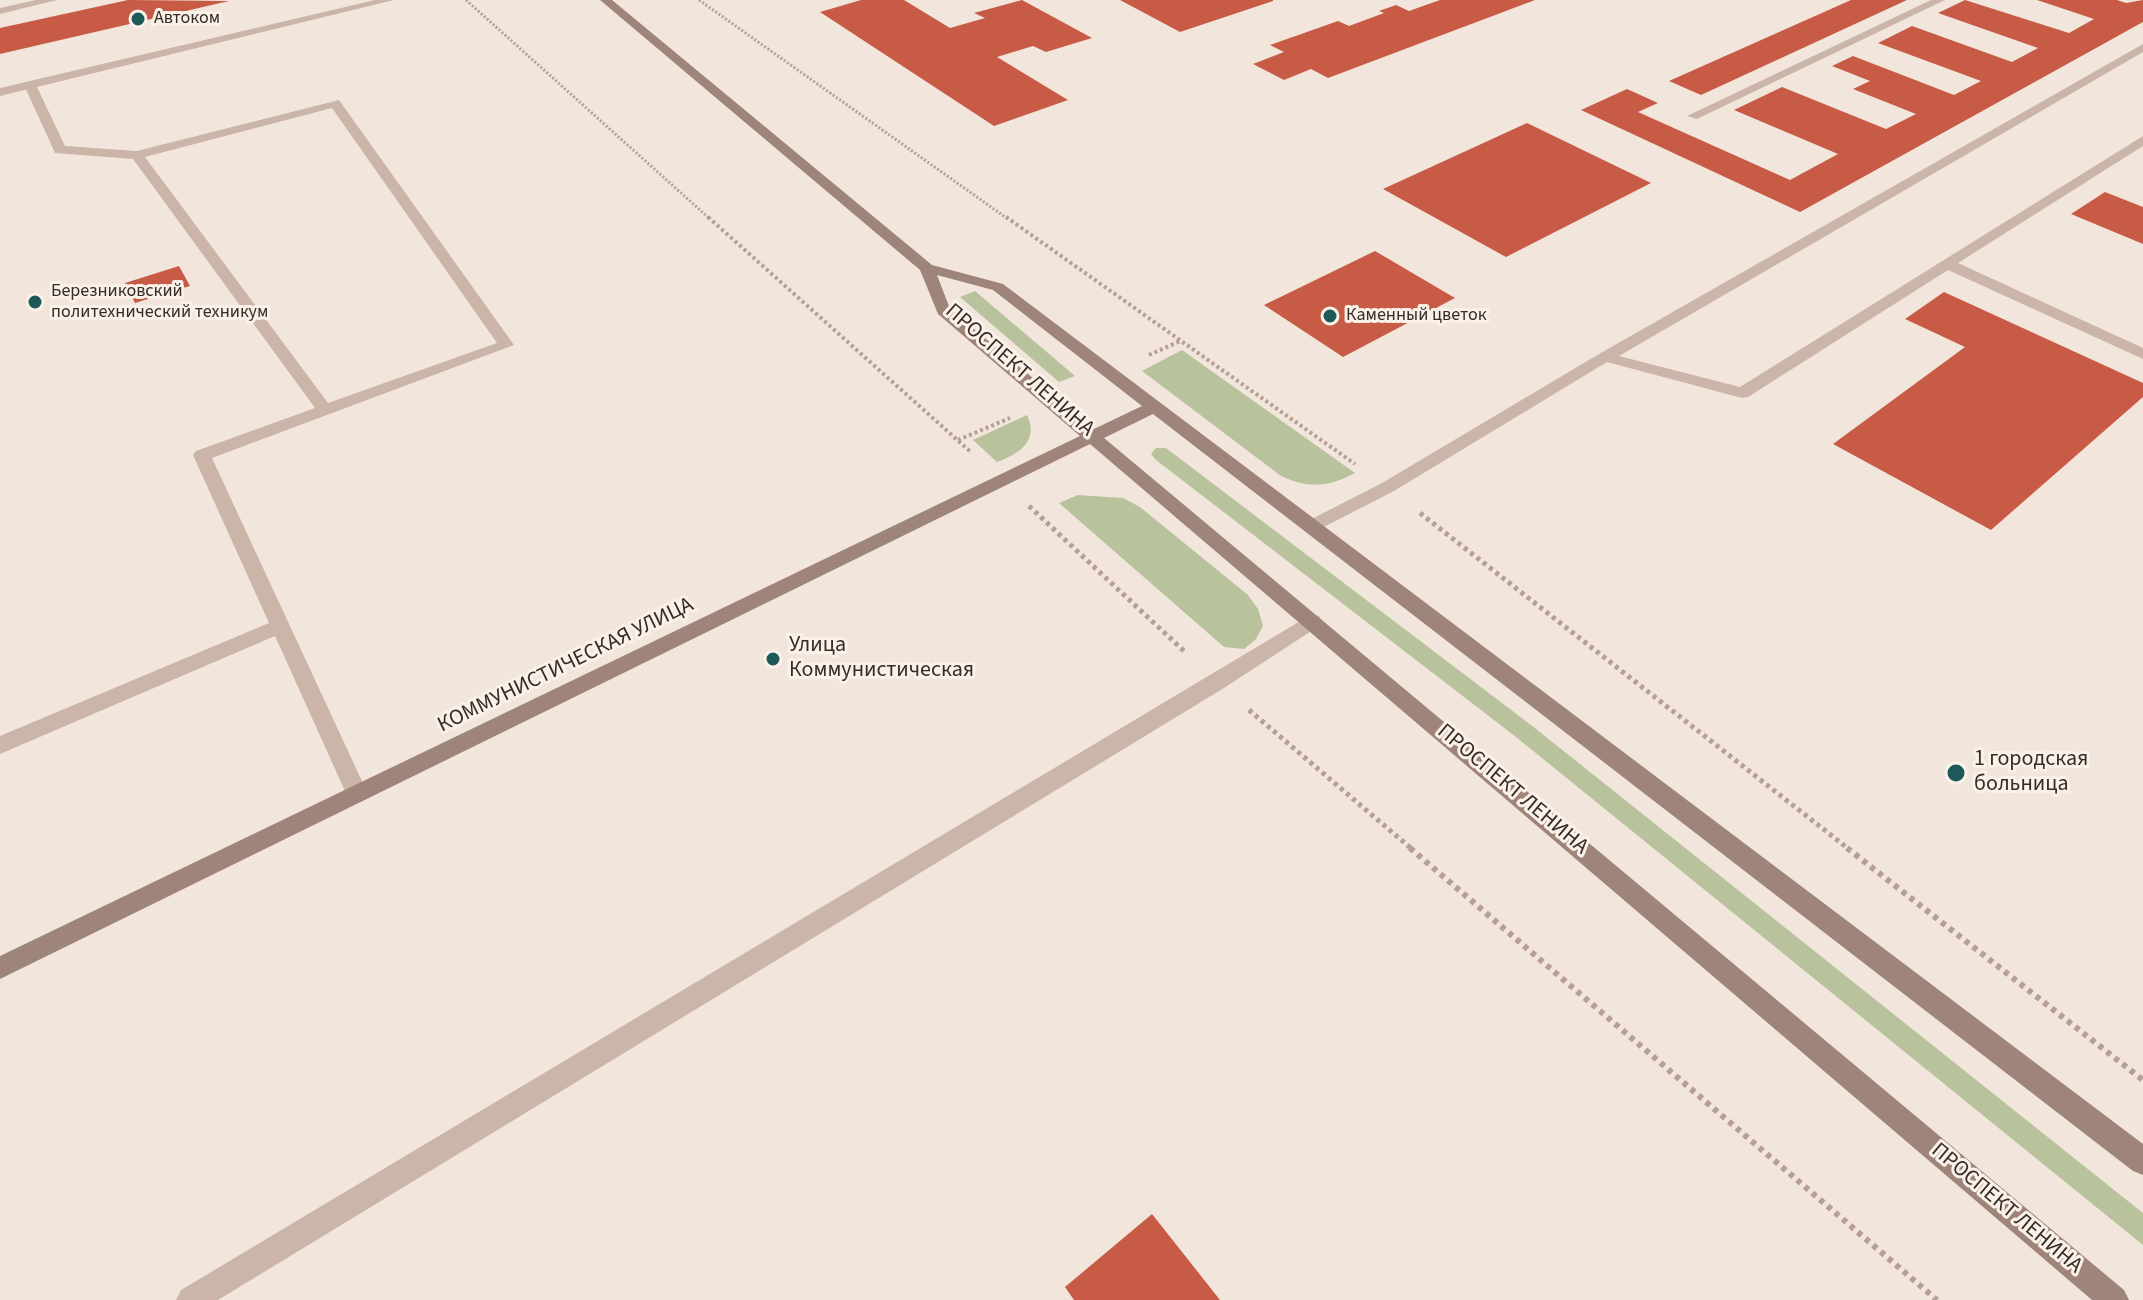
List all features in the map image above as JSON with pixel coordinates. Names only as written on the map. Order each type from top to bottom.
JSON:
[{"type":"main road","name":"ПРОСПЕКТ ЛЕНИНА","points":[[605,0],[927,268],[998,287],[2143,1161]]},
{"type":"main road","name":"ПРОСПЕКТ ЛЕНИНА","points":[[927,268],[943,311],[2114,1300]]},
{"type":"main road","name":"КОММУНИСТИЧЕСКАЯ УЛИЦА","points":[[0,968],[1153,407]]},
{"type":"street","points":[[0,11],[52,0]]},
{"type":"street","points":[[0,92],[389,0]]},
{"type":"street","points":[[1693,116],[1940,0]]},
{"type":"street","points":[[1310,527],[1388,487],[1605,357],[2143,47]]},
{"type":"street","points":[[30,85],[60,150],[137,155],[335,103],[506,345],[202,455],[357,794]]},
{"type":"street","points":[[1605,357],[1742,393],[2143,140]]},
{"type":"street","points":[[137,155],[324,409]]},
{"type":"street","points":[[1947,264],[2143,354]]},
{"type":"street","points":[[191,1300],[1217,682],[1312,621]]},
{"type":"street","points":[[0,745],[280,626]]},
{"type":"path","points":[[699,0],[1388,487],[2143,1080]]},
{"type":"path","points":[[1146,357],[1181,341]]},
{"type":"path","points":[[958,440],[1018,414]]},
{"type":"green space","points":[[975,291],[1075,376],[1059,382],[960,297]]},
{"type":"green space","points":[[1182,350],[1355,473],[1318,485],[1281,476],[1142,371]]},
{"type":"green space","points":[[1027,415],[1031,432],[1029,439],[1020,450],[1005,459],[997,462],[973,440]]},
{"type":"green space","points":[[1156,448],[1166,448],[1531,725],[2143,1213],[2143,1245],[1516,737],[1156,460],[1151,454]]},
{"type":"green space","points":[[1078,495],[1123,498],[1140,507],[1248,595],[1258,609],[1263,626],[1256,639],[1244,649],[1224,647],[1059,503]]},
{"type":"building","points":[[128,0],[229,1],[0,54],[0,28]]},
{"type":"building","points":[[861,0],[904,0],[950,28],[985,18],[974,13],[1022,0],[1092,38],[1046,52],[1033,46],[997,57],[1068,100],[994,126],[820,12]]},
{"type":"building","points":[[1120,0],[1273,0],[1273,1],[1180,32]]},
{"type":"building","points":[[1440,0],[1535,0],[1328,78],[1311,69],[1284,80],[1253,64],[1284,52],[1270,45],[1338,21],[1349,26],[1384,13],[1379,11],[1396,5],[1409,11]]},
{"type":"building","points":[[1851,0],[1907,0],[1701,95],[1669,81]]},
{"type":"building","points":[[1965,0],[2069,33],[2094,19],[2037,0],[2117,0],[2126,3],[2143,0],[2143,22],[1800,212],[1581,110],[1627,89],[1658,103],[1638,112],[1790,180],[1838,154],[1734,110],[1782,87],[1886,129],[1916,114],[1853,89],[1870,81],[1832,66],[1853,56],[1954,95],[1981,81],[1878,43],[1912,26],[2012,62],[2038,48],[1938,13]]},
{"type":"building","points":[[1527,123],[1651,183],[1506,257],[1383,189]]},
{"type":"building","points":[[2105,192],[2143,207],[2143,244],[2071,214]]},
{"type":"building","points":[[1375,251],[1455,298],[1343,357],[1264,305]]},
{"type":"building","points":[[179,266],[190,286],[135,303],[125,283]]},
{"type":"building","points":[[1944,292],[2143,383],[2143,397],[1991,530],[1833,444],[1965,347],[1905,319]]},
{"type":"building","points":[[1152,1214],[1220,1300],[1074,1300],[1065,1287]]},
{"type":"place","name":"Автоком","points":[[138,19]]},
{"type":"place","name":"Березниковский политехнический техникум","points":[[35,302]]},
{"type":"place","name":"Каменный цветок","points":[[1330,316]]},
{"type":"place","name":"Улица Коммунистическая","points":[[773,659]]},
{"type":"place","name":"1 городская больница","points":[[1956,773]]}]
